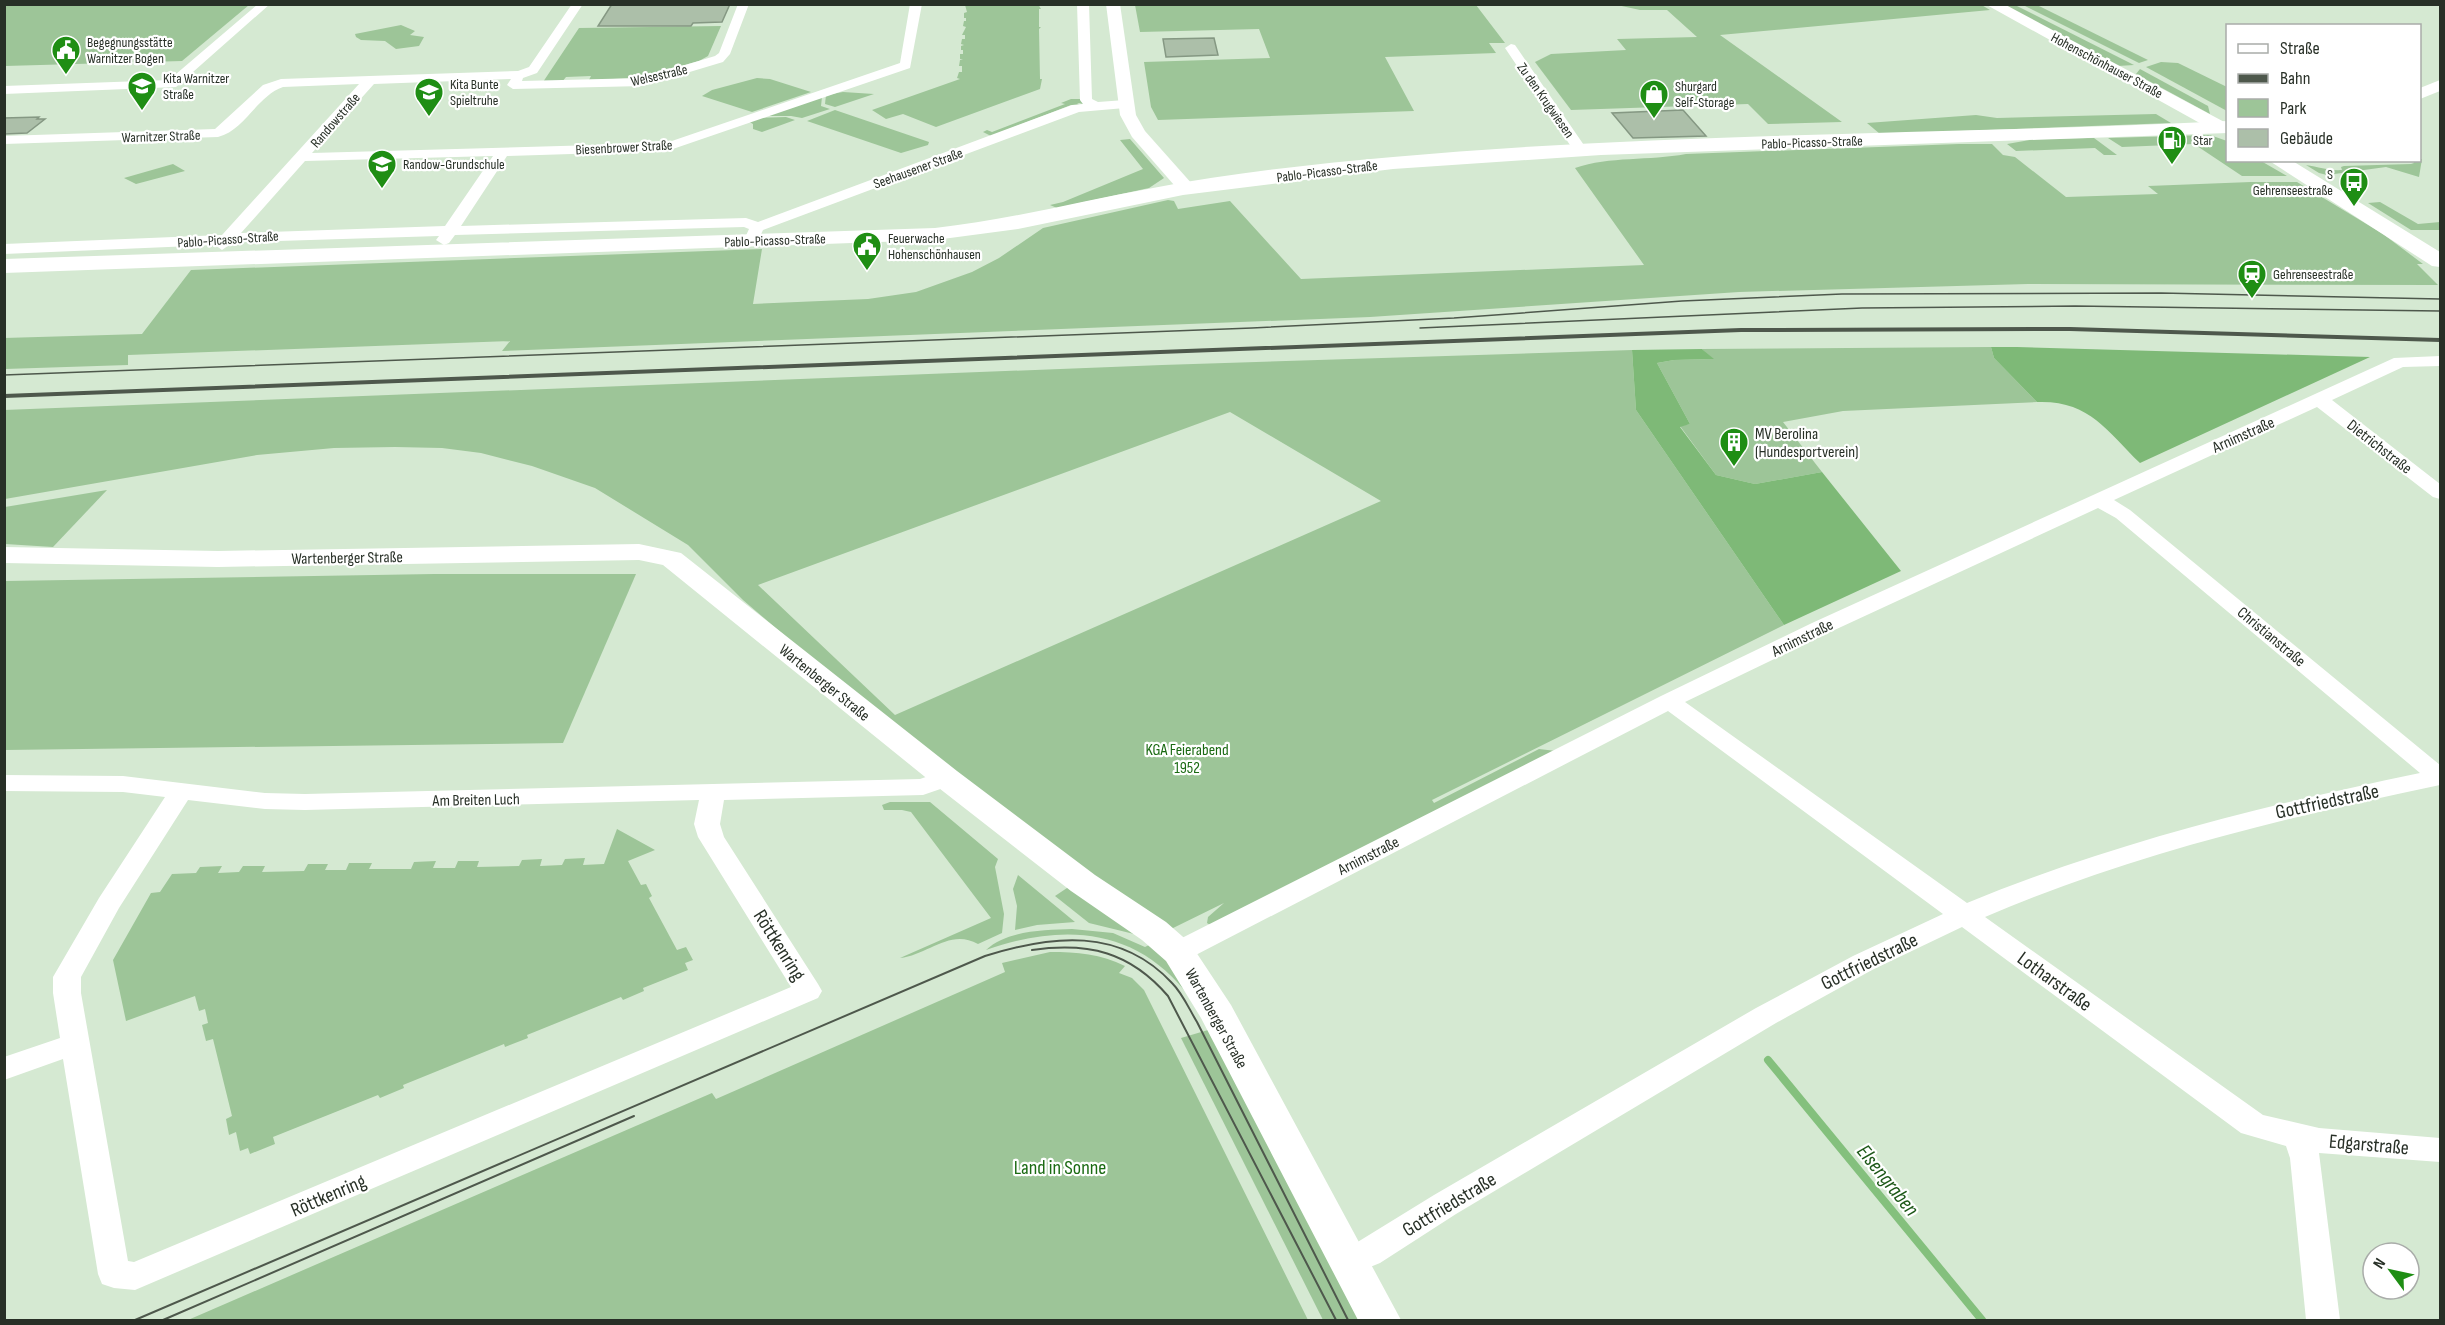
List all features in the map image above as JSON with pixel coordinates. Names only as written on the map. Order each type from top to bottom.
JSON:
[{"type":"main road","name":"Pablo-Picasso-Straße","points":[[4,266],[437,251],[754,234],[959,232],[1007,226],[1186,189],[1381,165],[1494,155],[2226,129]]},
{"type":"main road","points":[[2280,162],[2440,261]]},
{"type":"street","points":[[4,90],[172,84],[265,4]]},
{"type":"street","points":[[520,75],[533,70],[578,4]]},
{"type":"street","name":"Welsestraße","points":[[520,75],[513,84],[632,83],[692,68],[719,59],[724,54],[744,4]]},
{"type":"street","name":"Biesenbrower Straße","points":[[302,157],[678,145],[697,136],[900,69],[906,65],[916,4]]},
{"type":"street","points":[[1083,4],[1086,99],[1093,105]]},
{"type":"street","points":[[1113,4],[1125,104],[1131,124],[1186,189]]},
{"type":"street","name":"Hohenschönhauser Straße","points":[[1992,4],[2142,82],[2226,129]]},
{"type":"street","name":"Zu den Krugwiesen","points":[[1511,48],[1581,151]]},
{"type":"street","name":"Randowstraße","points":[[208,259],[371,80],[520,75]]},
{"type":"street","name":"Warnitzer Straße","points":[[4,140],[206,135],[226,129],[273,85],[291,82],[371,80]]},
{"type":"street","name":"Seehausener Straße","points":[[754,234],[1077,108],[1125,104]]},
{"type":"street","points":[[437,251],[503,152]]},
{"type":"street","name":"Pablo-Picasso-Straße","points":[[4,249],[452,230],[746,222],[754,234]]},
{"type":"street","name":"Arnimstraße","points":[[1178,952],[1669,701],[1820,628],[2400,362],[2440,361]]},
{"type":"street","name":"Dietrichstraße","points":[[2319,399],[2440,492]]},
{"type":"street","name":"Christianstraße","points":[[2099,500],[2123,514],[2440,777]]},
{"type":"street","name":"Wartenberger Straße","points":[[4,555],[218,559],[639,552],[672,558],[946,778],[1083,883],[1154,931],[1178,952],[1218,1015],[1380,1320]]},
{"type":"street","name":"Lotharstraße","points":[[1669,701],[2252,1124],[2274,1133],[2298,1138]]},
{"type":"street","name":"Gottfriedstraße","points":[[1348,1262],[1368,1253],[1748,1024],[1836,975],[1963,915],[2153,845],[2242,820],[2440,777]]},
{"type":"street","name":"Am Breiten Luch","points":[[4,783],[123,784],[265,801],[304,802],[923,787],[946,778]]},
{"type":"street","name":"Röttkenring","points":[[181,791],[108,905],[67,977],[67,993],[114,1274],[135,1276],[808,991],[711,837],[706,824],[713,793]]},
{"type":"street","points":[[4,1069],[77,1043]]},
{"type":"street","points":[[2298,1138],[2305,1158],[2323,1320]]},
{"type":"street","name":"Edgarstraße","points":[[2298,1138],[2440,1150]]},
{"type":"green space","points":[[1038,4],[1041,9],[1039,9],[1040,79],[1042,79],[1040,89],[936,127],[903,114],[886,119],[872,110],[960,79],[957,78],[959,72],[962,72],[962,66],[959,66],[960,60],[963,60],[960,59],[960,54],[963,54],[962,39],[965,39],[965,35],[962,35],[966,27],[963,26],[966,21],[964,13],[967,12],[965,5]]},
{"type":"green space","points":[[1980,4],[1990,10],[1720,35],[1842,122],[1768,124],[1748,104],[1571,110],[1535,62],[1551,54],[1626,50],[1617,39],[1697,37],[1667,10],[1640,10],[1617,5]]},
{"type":"green space","points":[[4,5],[249,5],[182,61],[5,66]]},
{"type":"green space","points":[[1135,5],[1476,5],[1505,43],[1489,43],[1496,53],[1385,57],[1414,111],[1158,120],[1151,107],[1144,62],[1270,58],[1259,29],[1140,32]]},
{"type":"green space","points":[[1997,5],[2015,5],[2134,65],[2118,66]]},
{"type":"green space","points":[[2023,5],[2037,5],[2148,60],[2139,63]]},
{"type":"green space","points":[[401,25],[415,31],[410,35],[424,37],[419,46],[396,49],[385,41],[361,40],[355,34]]},
{"type":"green space","points":[[721,26],[708,56],[699,61],[637,78],[589,80],[591,76],[566,77],[562,82],[543,82],[579,28]]},
{"type":"green space","points":[[2161,62],[2178,63],[2226,87],[2226,110],[2146,67]]},
{"type":"green space","points":[[2140,69],[2208,106],[2210,114],[2136,74]]},
{"type":"green space","points":[[757,78],[770,79],[811,92],[752,112],[702,96],[712,90]]},
{"type":"green space","points":[[843,92],[874,94],[835,107],[825,104],[826,95]]},
{"type":"green space","points":[[822,97],[821,106],[830,109],[802,118],[762,116]]},
{"type":"green space","points":[[1071,99],[1080,99],[1083,104],[1071,105],[991,136],[983,132],[987,130],[992,132],[1065,104],[1061,103]]},
{"type":"green space","points":[[835,110],[929,142],[928,145],[901,153],[807,121]]},
{"type":"green space","points":[[2156,114],[2171,123],[1880,134],[1867,123],[1976,115],[1997,118]]},
{"type":"green space","points":[[786,117],[795,120],[762,132],[753,129],[753,124],[748,121],[757,118]]},
{"type":"green space","points":[[2210,135],[2226,141],[2226,162],[2263,162],[2287,176],[2242,176],[2194,144],[2122,147],[2108,138]]},
{"type":"green space","points":[[2094,138],[2117,155],[2104,155],[2095,148],[2016,151],[2007,144],[2036,139]]},
{"type":"green space","points":[[1130,139],[1164,178],[1149,188],[1057,208],[1050,205],[1063,202],[1143,169],[1120,140]]},
{"type":"green space","points":[[1992,144],[2003,155],[2015,157],[2066,197],[2158,194],[2148,186],[2297,182],[2383,234],[2423,264],[2417,264],[2438,285],[2028,284],[1739,292],[1370,317],[502,351],[510,341],[128,355],[128,365],[5,369],[4,338],[142,334],[191,270],[762,249],[753,304],[868,299],[916,292],[972,272],[999,258],[1043,228],[1168,200],[1174,201],[1178,209],[1230,201],[1301,279],[1644,265],[1575,168],[1616,160],[1686,154]]},
{"type":"green space","points":[[2422,159],[2419,177],[2386,167],[2327,175],[2306,165],[2342,170],[2341,167],[2344,166],[2411,164],[2421,162]]},
{"type":"green space","points":[[173,164],[185,171],[136,184],[124,178]]},
{"type":"green space","points":[[2380,202],[2418,224],[2440,222],[2440,230],[2411,230],[2368,203]]},
{"type":"green space","points":[[1991,347],[1994,358],[2037,402],[1843,411],[1783,422],[1822,472],[1755,484],[1716,475],[1680,426],[1690,424],[1657,363],[1713,359],[1702,349]]},
{"type":"green space","points":[[1991,347],[2370,357],[2140,463],[2095,419],[2070,406],[2037,402],[1994,358]]},
{"type":"green space","points":[[1702,349],[1714,359],[1674,360],[1657,363],[1690,424],[1680,427],[1716,475],[1755,484],[1822,472],[1901,571],[1784,625],[1636,410],[1632,350]]},
{"type":"green space","name":"KGA Feierabend 1952","points":[[1632,350],[1636,410],[1784,625],[1432,800],[1434,803],[1539,749],[1556,751],[1210,925],[1207,923],[1208,917],[1224,903],[1167,931],[865,704],[743,600],[688,545],[595,488],[532,466],[481,453],[442,448],[334,448],[257,455],[5,499],[4,410],[1162,365]],"holes":[[[1230,412],[1381,501],[895,715],[758,585]]]},
{"type":"green space","points":[[107,490],[53,547],[5,544],[5,507]]},
{"type":"green space","points":[[434,574],[636,574],[563,743],[5,750],[5,581]]},
{"type":"green space","points":[[890,802],[930,802],[998,859],[995,867],[1004,914],[1002,933],[978,944],[958,939],[948,941],[900,958],[991,918],[911,812],[884,810],[882,805]]},
{"type":"green space","points":[[617,829],[655,850],[628,861],[641,885],[646,884],[652,896],[649,898],[677,950],[686,947],[693,960],[685,963],[688,970],[643,988],[644,991],[623,1000],[621,997],[527,1035],[528,1038],[505,1047],[504,1044],[403,1085],[404,1088],[380,1098],[378,1095],[273,1137],[275,1144],[250,1154],[248,1148],[240,1151],[236,1132],[229,1135],[226,1119],[232,1116],[213,1039],[206,1041],[202,1025],[208,1023],[205,1009],[199,1011],[195,996],[126,1021],[113,960],[151,893],[160,892],[172,874],[196,873],[200,867],[222,866],[218,873],[239,872],[243,866],[265,866],[262,872],[304,871],[308,864],[328,864],[325,870],[346,870],[349,863],[372,863],[369,869],[411,869],[414,862],[436,861],[433,868],[455,868],[458,861],[479,861],[477,867],[519,866],[522,860],[542,859],[540,866],[562,865],[565,859],[585,858],[583,865],[604,864]]},
{"type":"green space","points":[[1018,875],[1075,922],[1037,925],[1015,930],[1017,906],[1013,889]]},
{"type":"green space","points":[[1070,886],[1134,934],[1089,923],[1055,896]]},
{"type":"green space","points":[[1072,929],[1113,933],[1145,947],[1151,944],[1170,963],[1185,991],[1164,970],[1142,954],[1118,943],[1093,936],[1068,934],[1041,936],[986,950],[1004,938],[1027,932]]},
{"type":"green space","name":"Land in Sonne","points":[[1050,952],[1089,954],[1116,962],[1125,966],[1119,973],[1132,978],[1144,990],[1308,1320],[188,1320],[712,1093],[716,1099],[1005,972],[1002,963]]},
{"type":"green space","points":[[1208,1030],[1362,1320],[1323,1320],[1181,1038]]},
{"type":"building","points":[[612,4],[730,4],[722,22],[693,23],[691,26],[598,26]]},
{"type":"building","points":[[1214,38],[1218,55],[1166,57],[1163,39]]},
{"type":"building","name":"Shurgard Self-Storage","points":[[1683,110],[1706,136],[1633,138],[1612,113]]},
{"type":"building","points":[[39,117],[37,119],[45,119],[27,133],[4,134],[4,118]]},
{"type":"waterway","name":"Elsengraben","points":[[1768,1060],[1982,1320]]},
{"type":"tram line","points":[[4,375],[1252,328],[1454,318],[1682,301],[1842,294],[2161,293],[2440,299]]},
{"type":"tram line","points":[[1420,328],[1862,308],[2075,306],[2440,311]]},
{"type":"tram line","points":[[135,1320],[985,956],[1035,943],[1060,941],[1108,944],[1130,952],[1152,965],[1179,992],[1197,1022],[1348,1320]]},
{"type":"tram line","points":[[1032,950],[1072,948],[1090,949],[1107,954],[1139,969],[1168,996],[1336,1320]]},
{"type":"tram line","points":[[163,1320],[634,1116]]},
{"type":"railway","points":[[4,396],[1741,330],[2070,329],[2440,340]]},
{"type":"place","name":"Begegnungsstätte Warnitzer Bogen","points":[[66,76]]},
{"type":"place","name":"Kita Warnitzer Straße","points":[[142,112]]},
{"type":"place","name":"Kita Bunte Spieltruhe","points":[[429,118]]},
{"type":"place","name":"Shurgard Self-Storage","points":[[1654,120]]},
{"type":"place","name":"Star","points":[[2172,166]]},
{"type":"place","name":"Randow-Grundschule","points":[[382,190]]},
{"type":"place","name":"S Gehrenseestraße","points":[[2354,208]]},
{"type":"place","name":"Feuerwache Hohenschönhausen","points":[[867,272]]},
{"type":"place","name":"Gehrenseestraße","points":[[2252,300]]},
{"type":"place","name":"MV Berolina (Hundesportverein)","points":[[1734,468]]}]
